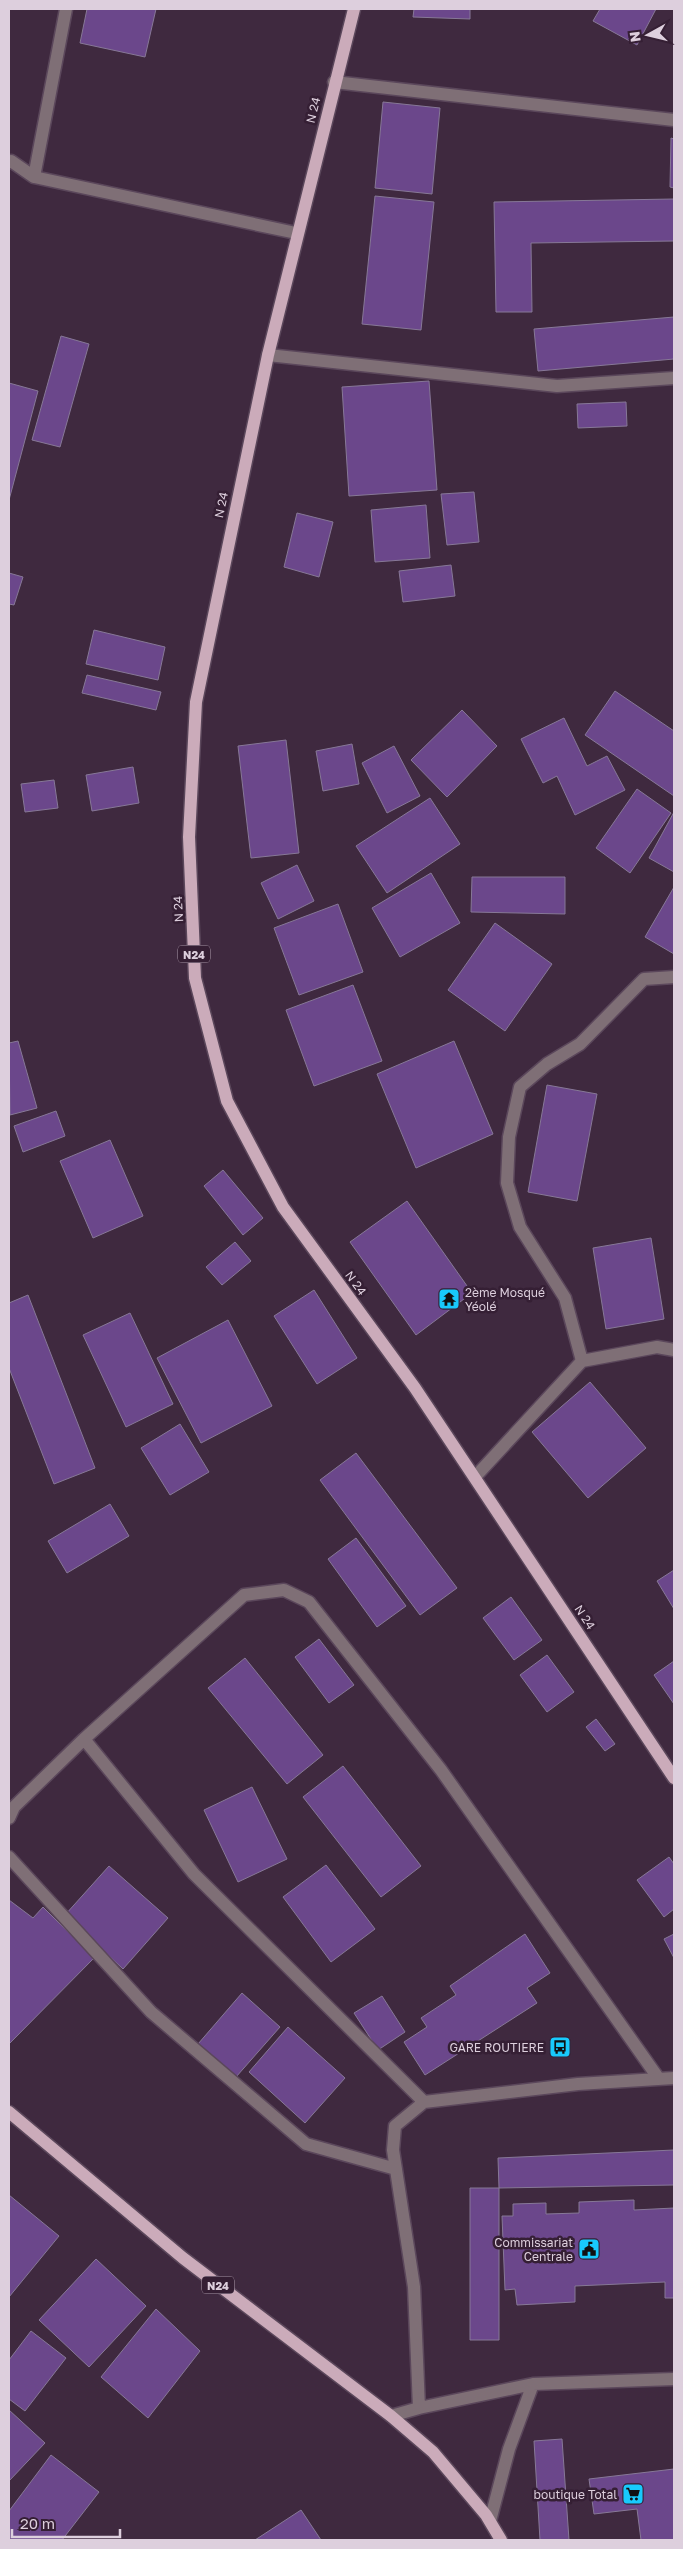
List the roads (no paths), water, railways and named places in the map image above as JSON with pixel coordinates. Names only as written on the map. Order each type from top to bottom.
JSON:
[{"type":"main road","name":"N 24","points":[[354,9],[296,233],[268,355],[196,702],[189,837],[195,978],[227,1101],[284,1207],[415,1388],[674,1778]]},
{"type":"main road","name":"N24","points":[[9,2112],[183,2258],[392,2416],[433,2452],[490,2521],[501,2540]]},
{"type":"street","points":[[34,177],[66,9]]},
{"type":"street","points":[[334,82],[674,120]]},
{"type":"street","points":[[9,162],[11,161],[34,177],[296,233]]},
{"type":"street","points":[[268,355],[557,386],[674,378]]},
{"type":"street","points":[[582,1361],[564,1298],[520,1227],[507,1183],[509,1136],[520,1087],[547,1064],[580,1044],[644,979],[674,978]]},
{"type":"street","points":[[475,1477],[582,1361],[658,1347],[674,1350]]},
{"type":"street","points":[[9,1818],[14,1807],[84,1739],[244,1595],[284,1590],[310,1602],[441,1770],[659,2079]]},
{"type":"street","points":[[84,1739],[194,1874],[424,2102]]},
{"type":"street","points":[[9,1857],[151,2012],[306,2144],[396,2170]]},
{"type":"street","points":[[418,2408],[414,2287],[393,2150],[395,2126],[424,2102],[578,2084],[674,2078]]},
{"type":"street","points":[[392,2416],[418,2408],[533,2384],[674,2379]]},
{"type":"street","points":[[490,2521],[509,2450],[533,2384]]},
{"type":"place","name":"2ème Mosqué Yéolé","points":[[449,1299]]},
{"type":"place","name":"GARE ROUTIERE","points":[[560,2047]]},
{"type":"place","name":"Commissariat Centrale","points":[[589,2249]]},
{"type":"place","name":"boutique Total","points":[[633,2494]]}]
